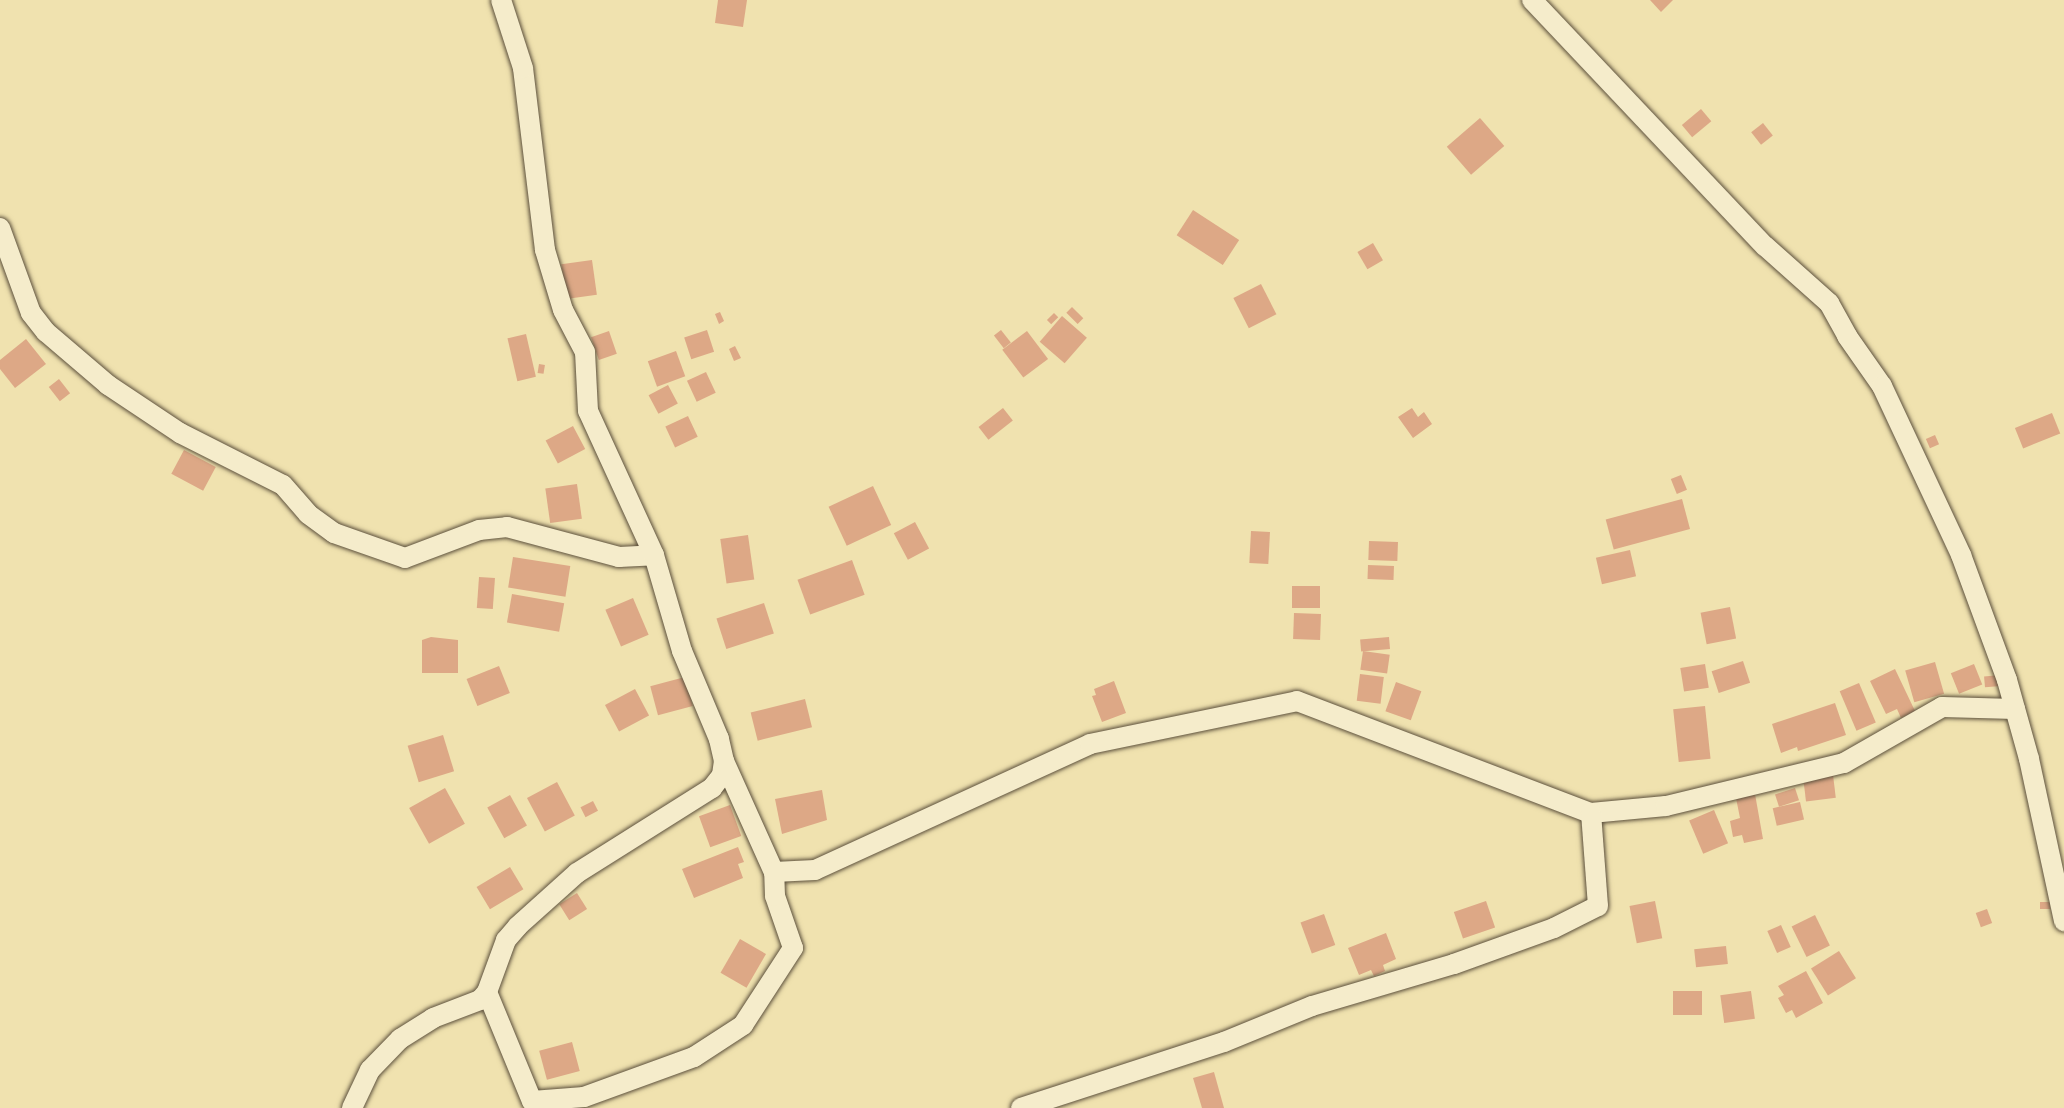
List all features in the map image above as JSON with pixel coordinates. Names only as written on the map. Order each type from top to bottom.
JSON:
[{"type":"street","points":[[487,992],[532,1101],[584,1097],[694,1057],[742,1024],[793,948],[775,896],[774,872],[724,761],[719,739],[682,651],[654,555],[588,411],[585,352],[563,310],[545,250],[523,68],[501,0]]},
{"type":"street","points":[[1532,0],[1765,246],[1830,303],[1847,336],[1882,386],[1961,555],[2015,709],[2064,921]]},
{"type":"street","points":[[0,228],[31,313],[46,332],[108,385],[180,433],[283,485],[308,514],[334,532],[405,558],[479,530],[507,527],[619,557],[654,555]]},
{"type":"street","points":[[774,872],[815,870],[1090,744],[1297,701],[1591,813],[1666,806],[1844,764],[1942,707],[2015,709]]},
{"type":"street","points":[[352,1108],[370,1070],[400,1039],[433,1018],[480,1000],[487,992],[506,940],[518,926],[577,873],[712,788],[722,776],[724,761]]},
{"type":"street","points":[[1021,1108],[1224,1042],[1312,1006],[1454,964],[1554,928],[1598,906],[1591,813]]},
{"type":"building","points":[[718,0],[747,0],[743,27],[715,23]]},
{"type":"building","points":[[1650,0],[1673,0],[1661,12]]},
{"type":"building","points":[[1701,109],[1711,121],[1692,137],[1682,125]]},
{"type":"building","points":[[1480,118],[1504,146],[1471,175],[1447,147]]},
{"type":"building","points":[[1763,123],[1773,136],[1761,145],[1751,132]]},
{"type":"building","points":[[1193,210],[1239,240],[1223,265],[1177,235]]},
{"type":"building","points":[[1373,243],[1383,260],[1367,269],[1357,252]]},
{"type":"building","points":[[592,260],[597,295],[566,299],[561,264]]},
{"type":"building","points":[[1261,284],[1276,314],[1249,328],[1233,298]]},
{"type":"building","points":[[1072,307],[1083,318],[1078,324],[1066,313]]},
{"type":"building","points":[[720,312],[724,321],[719,324],[715,314]]},
{"type":"building","points":[[1054,313],[1058,317],[1051,324],[1047,320]]},
{"type":"building","points":[[1062,316],[1087,338],[1065,363],[1040,342]]},
{"type":"building","points":[[707,330],[714,352],[691,359],[684,337]]},
{"type":"building","points":[[1001,330],[1011,343],[1004,348],[994,336]]},
{"type":"building","points":[[609,331],[617,354],[599,360],[591,337]]},
{"type":"building","points":[[1027,331],[1048,359],[1023,378],[1002,350]]},
{"type":"building","points":[[526,334],[536,377],[517,381],[507,338]]},
{"type":"building","points":[[26,339],[46,364],[15,388],[0,369],[0,360]]},
{"type":"building","points":[[735,346],[741,358],[734,361],[729,349]]},
{"type":"building","points":[[676,351],[685,376],[657,387],[648,361]]},
{"type":"building","points":[[539,364],[545,365],[544,374],[538,373]]},
{"type":"building","points":[[706,372],[716,393],[697,402],[687,381]]},
{"type":"building","points":[[59,379],[70,393],[60,401],[49,387]]},
{"type":"building","points":[[668,385],[678,404],[658,414],[649,395]]},
{"type":"building","points":[[1003,408],[1013,421],[988,440],[979,427]]},
{"type":"building","points":[[1412,408],[1418,417],[1424,412],[1432,424],[1413,438],[1398,417]]},
{"type":"building","points":[[2052,413],[2060,433],[2023,448],[2015,428]]},
{"type":"building","points":[[688,416],[698,437],[675,447],[665,427]]},
{"type":"building","points":[[573,426],[585,449],[558,464],[546,441]]},
{"type":"building","points":[[1935,435],[1939,444],[1930,448],[1926,439]]},
{"type":"building","points":[[184,450],[216,467],[203,491],[171,474]]},
{"type":"building","points":[[1681,475],[1687,490],[1677,494],[1671,479]]},
{"type":"building","points":[[577,484],[582,519],[550,523],[545,488]]},
{"type":"building","points":[[873,486],[891,525],[847,546],[829,507]]},
{"type":"building","points":[[1682,499],[1690,529],[1614,549],[1606,519]]},
{"type":"building","points":[[915,522],[929,548],[908,560],[894,533]]},
{"type":"building","points":[[1251,531],[1270,532],[1268,564],[1249,563]]},
{"type":"building","points":[[748,535],[754,580],[727,583],[720,539]]},
{"type":"building","points":[[1369,541],[1398,542],[1397,561],[1368,560]]},
{"type":"building","points":[[1630,550],[1636,576],[1602,584],[1596,558]]},
{"type":"building","points":[[513,557],[570,566],[565,597],[508,588]]},
{"type":"building","points":[[852,560],[865,595],[810,615],[797,580]]},
{"type":"building","points":[[1368,565],[1394,566],[1393,580],[1368,579]]},
{"type":"building","points":[[479,577],[495,578],[493,609],[477,608]]},
{"type":"building","points":[[1292,586],[1320,586],[1320,608],[1292,608]]},
{"type":"building","points":[[512,594],[564,603],[559,632],[507,623]]},
{"type":"building","points":[[633,598],[649,635],[621,647],[605,610]]},
{"type":"building","points":[[764,603],[774,633],[726,649],[716,618]]},
{"type":"building","points":[[1730,607],[1736,638],[1707,644],[1701,613]]},
{"type":"building","points":[[1294,613],[1321,614],[1320,640],[1293,639]]},
{"type":"building","points":[[431,637],[458,640],[458,673],[422,673],[422,640]]},
{"type":"building","points":[[1389,637],[1390,649],[1361,651],[1360,640]]},
{"type":"building","points":[[1363,651],[1390,655],[1387,674],[1360,670]]},
{"type":"building","points":[[1743,661],[1750,683],[1719,693],[1712,671]]},
{"type":"building","points":[[1935,662],[1944,694],[1914,702],[1905,671]]},
{"type":"building","points":[[1705,664],[1709,688],[1684,692],[1680,668]]},
{"type":"building","points":[[1974,664],[1982,684],[1959,694],[1951,673]]},
{"type":"building","points":[[499,666],[510,693],[477,706],[467,679]]},
{"type":"building","points":[[1895,669],[1915,711],[1901,718],[1897,709],[1886,714],[1870,681]]},
{"type":"building","points":[[1360,674],[1384,677],[1381,704],[1357,701]]},
{"type":"building","points":[[2000,675],[2001,686],[1985,687],[1984,676]]},
{"type":"building","points":[[685,677],[693,706],[658,715],[650,686]]},
{"type":"building","points":[[1114,681],[1126,713],[1102,722],[1092,696],[1096,695],[1094,689]]},
{"type":"building","points":[[1396,682],[1421,691],[1411,720],[1385,711]]},
{"type":"building","points":[[1859,683],[1876,723],[1856,731],[1840,691]]},
{"type":"building","points":[[635,689],[649,715],[619,731],[605,705]]},
{"type":"building","points":[[805,699],[812,727],[758,741],[751,713]]},
{"type":"building","points":[[1835,703],[1846,735],[1798,751],[1797,747],[1781,753],[1772,724]]},
{"type":"building","points":[[1705,706],[1711,759],[1679,762],[1673,709]]},
{"type":"building","points":[[443,735],[454,771],[419,782],[408,746]]},
{"type":"building","points":[[1833,775],[1836,798],[1806,801],[1803,779]]},
{"type":"building","points":[[557,782],[575,816],[545,832],[527,798]]},
{"type":"building","points":[[445,788],[465,824],[429,844],[409,808]]},
{"type":"building","points":[[1795,788],[1799,800],[1779,807],[1775,794]]},
{"type":"building","points":[[822,790],[827,820],[782,834],[775,799]]},
{"type":"building","points":[[1755,794],[1763,839],[1744,843],[1742,835],[1733,837],[1730,821],[1740,818],[1736,798]]},
{"type":"building","points":[[510,795],[527,826],[504,838],[487,808]]},
{"type":"building","points":[[593,801],[598,811],[586,817],[581,807]]},
{"type":"building","points":[[1800,802],[1804,820],[1777,826],[1773,808]]},
{"type":"building","points":[[730,805],[741,836],[710,847],[699,816]]},
{"type":"building","points":[[1714,810],[1728,843],[1703,854],[1689,821]]},
{"type":"building","points":[[738,847],[744,862],[738,864],[743,878],[694,898],[682,869]]},
{"type":"building","points":[[510,867],[523,889],[490,909],[477,887]]},
{"type":"building","points":[[577,893],[587,909],[569,920],[559,904]]},
{"type":"building","points":[[1486,901],[1495,927],[1463,939],[1454,912]]},
{"type":"building","points":[[1655,901],[1662,938],[1637,943],[1629,906]]},
{"type":"building","points":[[2040,902],[2050,902],[2050,909],[2040,909]]},
{"type":"building","points":[[1987,909],[1992,923],[1981,927],[1976,913]]},
{"type":"building","points":[[1324,914],[1335,945],[1312,954],[1301,923]]},
{"type":"building","points":[[1815,915],[1830,946],[1807,957],[1792,926]]},
{"type":"building","points":[[1781,925],[1791,947],[1777,953],[1767,931]]},
{"type":"building","points":[[1386,933],[1396,959],[1383,965],[1385,971],[1374,976],[1371,970],[1359,975],[1348,948]]},
{"type":"building","points":[[740,939],[766,954],[746,988],[720,973]]},
{"type":"building","points":[[1726,946],[1728,964],[1696,967],[1694,949]]},
{"type":"building","points":[[1839,951],[1856,978],[1828,996],[1811,968]]},
{"type":"building","points":[[1806,971],[1823,1003],[1796,1018],[1792,1010],[1786,1013],[1778,998],[1784,995],[1778,986]]},
{"type":"building","points":[[1673,991],[1702,991],[1702,1015],[1673,1015]]},
{"type":"building","points":[[1751,991],[1755,1019],[1724,1023],[1720,995]]},
{"type":"building","points":[[572,1042],[580,1071],[547,1080],[539,1051]]},
{"type":"building","points":[[1214,1072],[1224,1108],[1202,1108],[1193,1078]]}]
